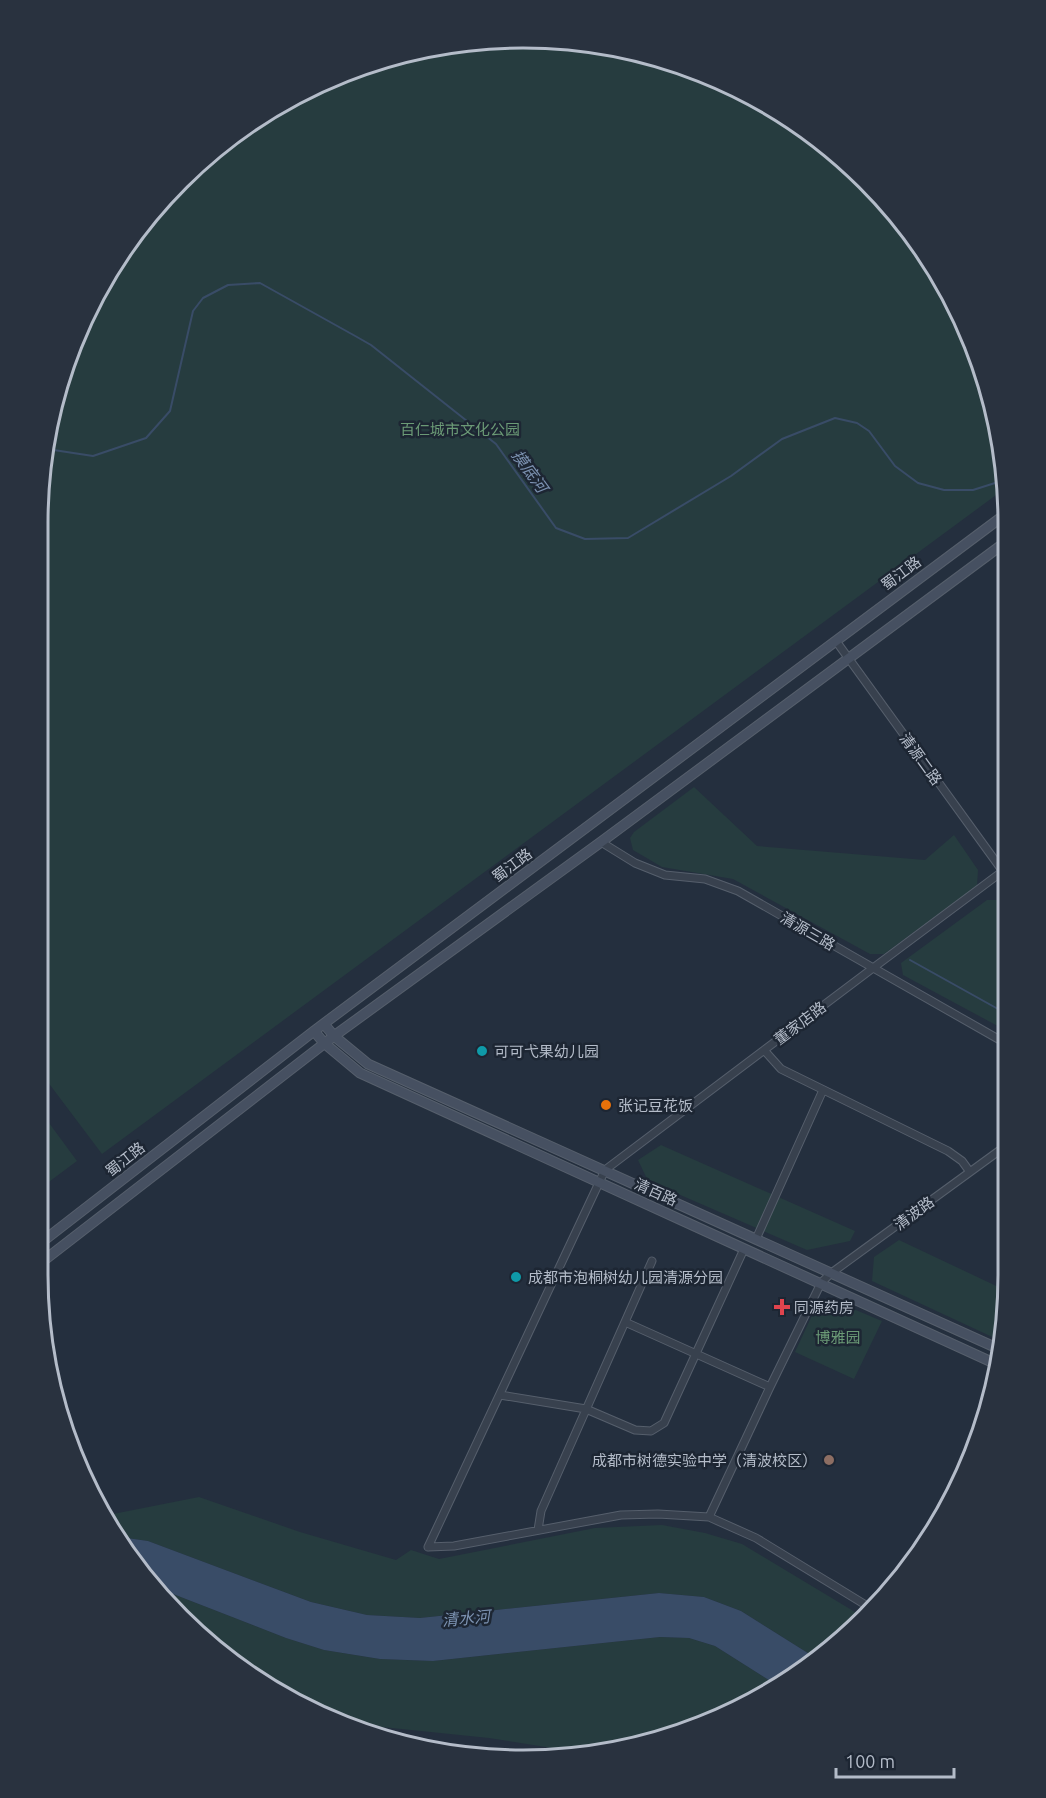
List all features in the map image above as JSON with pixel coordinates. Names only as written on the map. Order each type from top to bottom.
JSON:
[{"type":"street","name":"蜀江路","points":[[48,1237],[314,1031],[998,520]]},
{"type":"street","name":"蜀江路","points":[[48,1257],[324,1043],[601,842],[998,548]]},
{"type":"street","name":"清源二路","points":[[836,641],[998,861]]},
{"type":"street","name":"清源三路","points":[[601,842],[635,863],[665,875],[705,879],[738,891],[998,1039]]},
{"type":"street","name":"董家店路","points":[[538,1530],[454,1546],[428,1548],[605,1170],[873,968],[998,878]]},
{"type":"street","name":"清百路","points":[[324,1024],[334,1036],[368,1064],[993,1346]]},
{"type":"street","name":"清百路","points":[[314,1031],[324,1043],[360,1073],[990,1361]]},
{"type":"street","points":[[764,1050],[781,1069],[948,1151],[962,1161],[970,1172]]},
{"type":"street","points":[[756,1239],[823,1090]]},
{"type":"street","name":"清波路","points":[[709,1517],[821,1283],[830,1274],[998,1152]]},
{"type":"street","points":[[500,1395],[586,1409],[635,1430],[651,1431],[664,1424],[744,1249]]},
{"type":"street","points":[[652,1261],[541,1511],[538,1530],[621,1515],[658,1514],[709,1517],[756,1538],[865,1604]]},
{"type":"street","points":[[625,1322],[770,1387]]},
{"type":"green space","name":"百仁城市文化公园","points":[[523,48],[585,52],[616,57],[676,73],[705,84],[761,112],[787,128],[812,146],[859,187],[900,234],[934,286],[962,341],[973,370],[989,430],[997,494],[102,1154],[48,1082],[48,523],[52,461],[57,430],[73,370],[97,313],[128,259],[146,234],[187,187],[234,146],[259,128],[341,84],[370,73],[430,57],[492,49]]},
{"type":"green space","points":[[694,787],[757,846],[925,860],[954,835],[978,870],[977,886],[884,954],[870,954],[733,879],[662,867],[633,850],[630,838],[634,832]]},
{"type":"green space","points":[[987,900],[998,900],[998,1026],[903,975],[901,963]]},
{"type":"green space","points":[[48,1122],[77,1161],[48,1183]]},
{"type":"green space","points":[[661,1145],[855,1231],[850,1241],[807,1250],[648,1181],[638,1160]]},
{"type":"green space","points":[[899,1240],[998,1287],[994,1338],[872,1281],[874,1257]]},
{"type":"green space","name":"博雅园","points":[[832,1300],[882,1321],[854,1379],[795,1352],[815,1309]]},
{"type":"green space","points":[[199,1497],[300,1532],[396,1560],[411,1550],[439,1559],[595,1528],[662,1525],[705,1533],[742,1544],[857,1613],[809,1654],[741,1611],[704,1597],[659,1593],[420,1618],[367,1615],[311,1602],[148,1541],[127,1538],[113,1514]]},
{"type":"green space","points":[[171,1593],[286,1638],[324,1650],[380,1659],[433,1661],[660,1637],[689,1638],[715,1646],[769,1680],[733,1701],[676,1725],[616,1741],[585,1746],[557,1749],[489,1738],[382,1727],[341,1714],[285,1686],[259,1670],[210,1632]]},
{"type":"water","name":"清水河","points":[[127,1538],[148,1541],[311,1602],[367,1615],[420,1618],[659,1593],[704,1597],[741,1611],[809,1654],[769,1680],[715,1646],[689,1638],[660,1637],[433,1661],[380,1659],[324,1650],[286,1638],[171,1593]]},
{"type":"waterway","name":"摸底河","points":[[54,450],[93,456],[146,438],[170,411],[193,311],[203,298],[228,285],[260,283],[371,345],[496,444],[556,528],[585,539],[628,538],[731,476],[782,439],[835,418],[857,423],[869,431],[895,466],[918,483],[944,490],[973,490],[996,482]]},
{"type":"waterway","points":[[910,960],[998,1009]]},
{"type":"place","name":"可可弋果幼儿园","points":[[482,1051]]},
{"type":"place","name":"张记豆花饭","points":[[606,1105]]},
{"type":"place","name":"成都市泡桐树幼儿园清源分园","points":[[516,1277]]},
{"type":"place","name":"同源药房","points":[[782,1307]]},
{"type":"place","name":"成都市树德实验中学（清波校区）","points":[[829,1460]]}]
